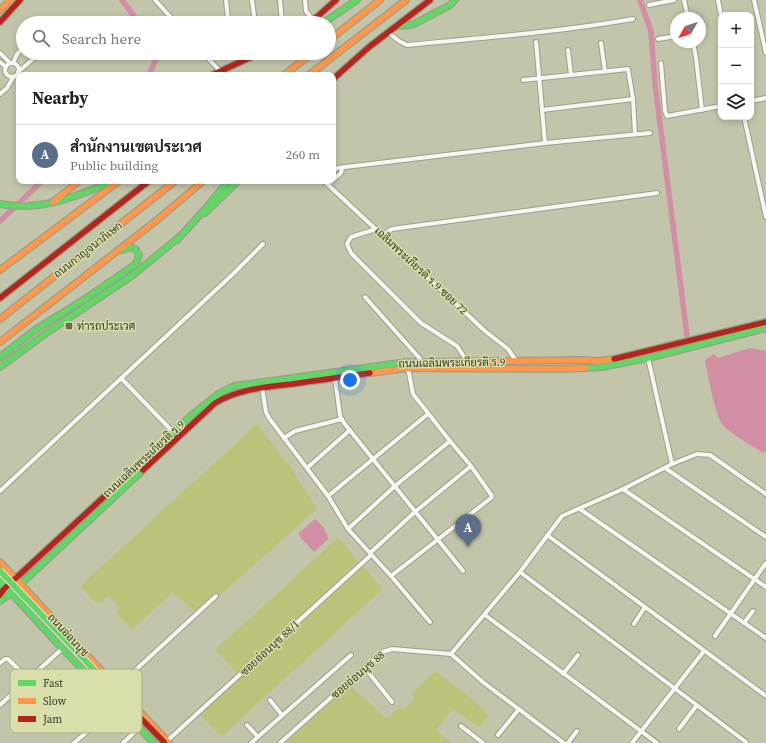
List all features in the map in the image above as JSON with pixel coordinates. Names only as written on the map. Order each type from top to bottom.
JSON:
[{"type":"main road","points":[[0,10],[11,0]]},
{"type":"main road","points":[[0,22],[20,0]]},
{"type":"main road","points":[[319,16],[336,0]]},
{"type":"main road","points":[[333,16],[356,0]]},
{"type":"main road","points":[[336,35],[380,0]]},
{"type":"main road","points":[[336,54],[406,0]]},
{"type":"main road","points":[[336,76],[350,63],[430,0]]},
{"type":"main road","points":[[398,26],[416,23],[450,5],[455,0]]},
{"type":"main road","points":[[220,71],[244,60]]},
{"type":"main road","points":[[288,72],[303,60]]},
{"type":"main road","points":[[314,72],[329,60]]},
{"type":"main road","points":[[284,72],[291,69]]},
{"type":"main road","points":[[53,202],[75,184]]},
{"type":"main road","points":[[0,204],[15,208],[38,207],[87,192],[107,184]]},
{"type":"main road","points":[[0,270],[115,184]]},
{"type":"main road","name":"ถนนกาญจนาภิเษก","points":[[0,298],[145,184]]},
{"type":"main road","name":"ถนนกาญจนาภิเษก","points":[[0,319],[171,184]]},
{"type":"main road","points":[[0,342],[157,220],[199,184]]},
{"type":"main road","points":[[177,240],[210,204],[226,184]]},
{"type":"main road","points":[[0,367],[45,334],[133,275],[177,240],[235,184]]},
{"type":"main road","points":[[0,357],[38,328],[79,303],[131,268],[138,261],[139,255],[134,248],[128,248],[94,270]]},
{"type":"main road","name":"ถนนเฉลิมพระเกียรติ ร.9","points":[[0,595],[16,577],[174,432],[214,397],[234,386],[406,362],[598,361],[622,358],[766,322]]},
{"type":"main road","name":"ถนนเฉลิมพระเกียรติ ร.9","points":[[0,601],[21,584],[215,403],[226,396],[262,388],[408,368],[561,369],[602,367],[648,358],[766,328]]},
{"type":"main road","points":[[0,562],[2,565],[0,571]]},
{"type":"main road","name":"ถนนอ่อนนุช","points":[[0,562],[16,577],[98,669]]},
{"type":"main road","name":"ถนนอ่อนนุช","points":[[0,571],[96,669]]},
{"type":"main road","name":"ถนนอ่อนนุช","points":[[0,581],[83,669]]},
{"type":"main road","points":[[27,610],[27,600],[32,598],[37,600]]},
{"type":"main road","name":"ถนนอ่อนนุช","points":[[142,716],[167,742]]},
{"type":"main road","name":"ถนนอ่อนนุช","points":[[142,719],[155,734],[167,742]]},
{"type":"main road","name":"ถนนอ่อนนุช","points":[[142,731],[153,743]]},
{"type":"main road","name":"ถนนอ่อนนุช","points":[[155,734],[159,743]]},
{"type":"street","points":[[155,0],[170,16]]},
{"type":"street","points":[[226,0],[228,16]]},
{"type":"street","points":[[252,0],[254,16]]},
{"type":"street","points":[[280,0],[281,16]]},
{"type":"street","points":[[305,0],[306,11],[309,16]]},
{"type":"street","points":[[649,6],[674,0]]},
{"type":"street","points":[[684,0],[687,12]]},
{"type":"street","points":[[718,0],[720,12]]},
{"type":"street","points":[[754,0],[766,53]]},
{"type":"street","points":[[389,33],[399,42],[407,45],[531,33],[633,20]]},
{"type":"street","points":[[658,39],[670,37]]},
{"type":"street","points":[[536,42],[545,143]]},
{"type":"street","points":[[601,43],[605,71]]},
{"type":"street","points":[[694,48],[702,110]]},
{"type":"street","points":[[568,50],[571,75]]},
{"type":"street","points":[[0,53],[18,67],[18,72]]},
{"type":"street","points":[[0,75],[16,56]]},
{"type":"street","points":[[18,72],[32,60]]},
{"type":"street","points":[[210,60],[220,71]]},
{"type":"street","points":[[0,62],[8,75],[14,76],[9,85],[0,94]]},
{"type":"street","points":[[661,63],[666,114],[670,116],[718,107]]},
{"type":"street","points":[[523,80],[628,69],[633,99],[635,134]]},
{"type":"street","points":[[754,100],[766,98]]},
{"type":"street","points":[[542,110],[633,99]]},
{"type":"street","points":[[745,120],[766,217]]},
{"type":"street","points":[[336,169],[545,143],[650,133]]},
{"type":"street","points":[[336,178],[341,173],[342,168]]},
{"type":"street","name":"เฉลิมพระเกียรติ ร.9 ซอย 72","points":[[328,185],[485,331],[508,349],[517,362]]},
{"type":"street","points":[[382,235],[392,229],[656,193]]},
{"type":"street","points":[[376,229],[351,237],[347,244],[351,253],[421,322],[457,346],[467,361]]},
{"type":"street","points":[[0,491],[233,274],[263,244]]},
{"type":"street","points":[[365,297],[422,361]]},
{"type":"street","points":[[648,358],[672,464]]},
{"type":"street","points":[[391,576],[491,498],[491,494],[471,466],[413,394],[408,368]]},
{"type":"street","points":[[122,378],[174,432]]},
{"type":"street","points":[[335,378],[340,416],[342,420],[463,571]]},
{"type":"street","points":[[262,388],[266,412],[328,496],[348,528],[430,622]]},
{"type":"street","points":[[328,496],[428,414]]},
{"type":"street","points":[[284,438],[295,431],[342,420]]},
{"type":"street","points":[[307,468],[350,430]]},
{"type":"street","points":[[348,528],[450,441]]},
{"type":"street","points":[[562,742],[484,684],[451,654],[520,572],[562,516],[623,489],[672,464],[697,454],[710,455],[766,494]]},
{"type":"street","name":"ซอยอ่อนนุช 88/1","points":[[167,742],[416,511],[471,466]]},
{"type":"street","points":[[665,468],[766,538]]},
{"type":"street","points":[[623,489],[766,587]]},
{"type":"street","points":[[580,509],[766,638]]},
{"type":"street","points":[[547,535],[766,696]]},
{"type":"street","points":[[715,636],[732,614],[766,563]]},
{"type":"street","points":[[520,572],[746,742]]},
{"type":"street","points":[[139,669],[216,596]]},
{"type":"street","points":[[634,624],[645,607]]},
{"type":"street","points":[[744,623],[753,611]]},
{"type":"street","points":[[485,615],[657,743]]},
{"type":"street","points":[[39,669],[63,648]]},
{"type":"street","name":"ซอยอ่อนนุช 88","points":[[280,743],[382,652],[388,649],[451,654]]},
{"type":"street","points":[[632,743],[704,651]]},
{"type":"street","points":[[251,743],[350,655]]},
{"type":"street","points":[[563,674],[578,655]]},
{"type":"street","points":[[0,663],[5,658],[8,659],[18,669]]},
{"type":"street","points":[[365,668],[392,702]]},
{"type":"street","points":[[0,705],[10,696]]},
{"type":"street","points":[[270,700],[282,715]]},
{"type":"street","points":[[679,729],[697,705]]},
{"type":"street","points":[[498,735],[519,709]]},
{"type":"street","points":[[247,725],[258,737]]},
{"type":"street","points":[[461,726],[483,743]]},
{"type":"street","points":[[568,743],[577,731]]},
{"type":"street","points":[[74,743],[86,733]]},
{"type":"street","points":[[123,743],[134,733]]},
{"type":"green space","points":[[257,424],[291,468],[317,508],[220,596],[215,592],[195,612],[173,592],[132,630],[117,614],[120,608],[110,595],[100,603],[95,602],[80,586]]},
{"type":"green space","points":[[338,538],[358,561],[291,625],[237,673],[215,650]]},
{"type":"green space","points":[[363,566],[383,589],[221,737],[200,715]]},
{"type":"green space","points":[[435,671],[466,694],[489,715],[479,727],[453,709],[436,730],[452,743],[286,743],[349,684],[387,719],[400,706],[403,710],[415,699],[411,695]]},
{"type":"shaded area","points":[[750,348],[766,351],[766,451],[763,453],[725,428],[722,424],[714,402],[705,360],[714,354],[718,358]]},
{"type":"shaded area","points":[[315,519],[323,528],[328,539],[314,552],[300,537],[299,533]]},
{"type":"waterway","points":[[122,0],[134,16]]},
{"type":"waterway","points":[[640,0],[651,31],[655,84],[687,335]]},
{"type":"waterway","points":[[150,72],[156,60]]},
{"type":"waterway","points":[[0,221],[39,184]]},
{"type":"traffic: fast","points":[[333,16],[357,0]]},
{"type":"traffic: fast","points":[[398,26],[416,23],[450,5],[455,0]]},
{"type":"traffic: fast","points":[[0,204],[15,206],[44,204],[72,197],[106,184]]},
{"type":"traffic: fast","points":[[177,240],[226,184]]},
{"type":"traffic: fast","points":[[205,213],[235,184]]},
{"type":"traffic: fast","points":[[0,367],[45,334],[133,275],[178,238]]},
{"type":"traffic: fast","points":[[0,357],[35,330],[85,299],[136,264],[139,255],[136,250],[131,247],[122,250]]},
{"type":"traffic: fast","points":[[586,368],[602,367],[648,358],[766,328]]},
{"type":"traffic: fast","points":[[119,483],[193,414],[218,394],[234,386],[407,362],[427,362]]},
{"type":"traffic: fast","points":[[0,601],[11,593],[143,470]]},
{"type":"traffic: fast","points":[[0,571],[93,669]]},
{"type":"traffic: fast","points":[[0,581],[82,669]]},
{"type":"traffic: fast","points":[[142,731],[154,743]]},
{"type":"traffic: slow","points":[[0,10],[11,0]]},
{"type":"traffic: slow","points":[[336,35],[380,0]]},
{"type":"traffic: slow","points":[[336,54],[406,0]]},
{"type":"traffic: slow","points":[[288,72],[303,60]]},
{"type":"traffic: slow","points":[[313,72],[328,60]]},
{"type":"traffic: slow","points":[[53,202],[75,184]]},
{"type":"traffic: slow","points":[[0,270],[115,184]]},
{"type":"traffic: slow","points":[[0,319],[171,184]]},
{"type":"traffic: slow","points":[[0,342],[157,220],[199,184]]},
{"type":"traffic: slow","points":[[427,362],[598,361],[614,359]]},
{"type":"traffic: slow","points":[[370,373],[408,368],[586,368]]},
{"type":"traffic: slow","points":[[0,562],[100,669]]},
{"type":"traffic: slow","points":[[142,714],[169,743]]},
{"type":"traffic: jam","points":[[0,22],[20,0]]},
{"type":"traffic: jam","points":[[318,16],[336,0]]},
{"type":"traffic: jam","points":[[336,76],[369,47],[430,0]]},
{"type":"traffic: jam","points":[[219,72],[245,60]]},
{"type":"traffic: jam","points":[[0,298],[145,184]]},
{"type":"traffic: jam","points":[[614,359],[766,322]]},
{"type":"traffic: jam","points":[[143,470],[215,403],[224,398],[262,388],[370,373]]},
{"type":"traffic: jam","points":[[0,595],[4,589],[119,483]]},
{"type":"traffic: jam","points":[[142,720],[164,742]]},
{"type":"place","name":"ท่ารถประเวศ","points":[[69,326]]},
{"type":"place","name":"สำนักงานเขตประเวศ","points":[[468,547]]}]
